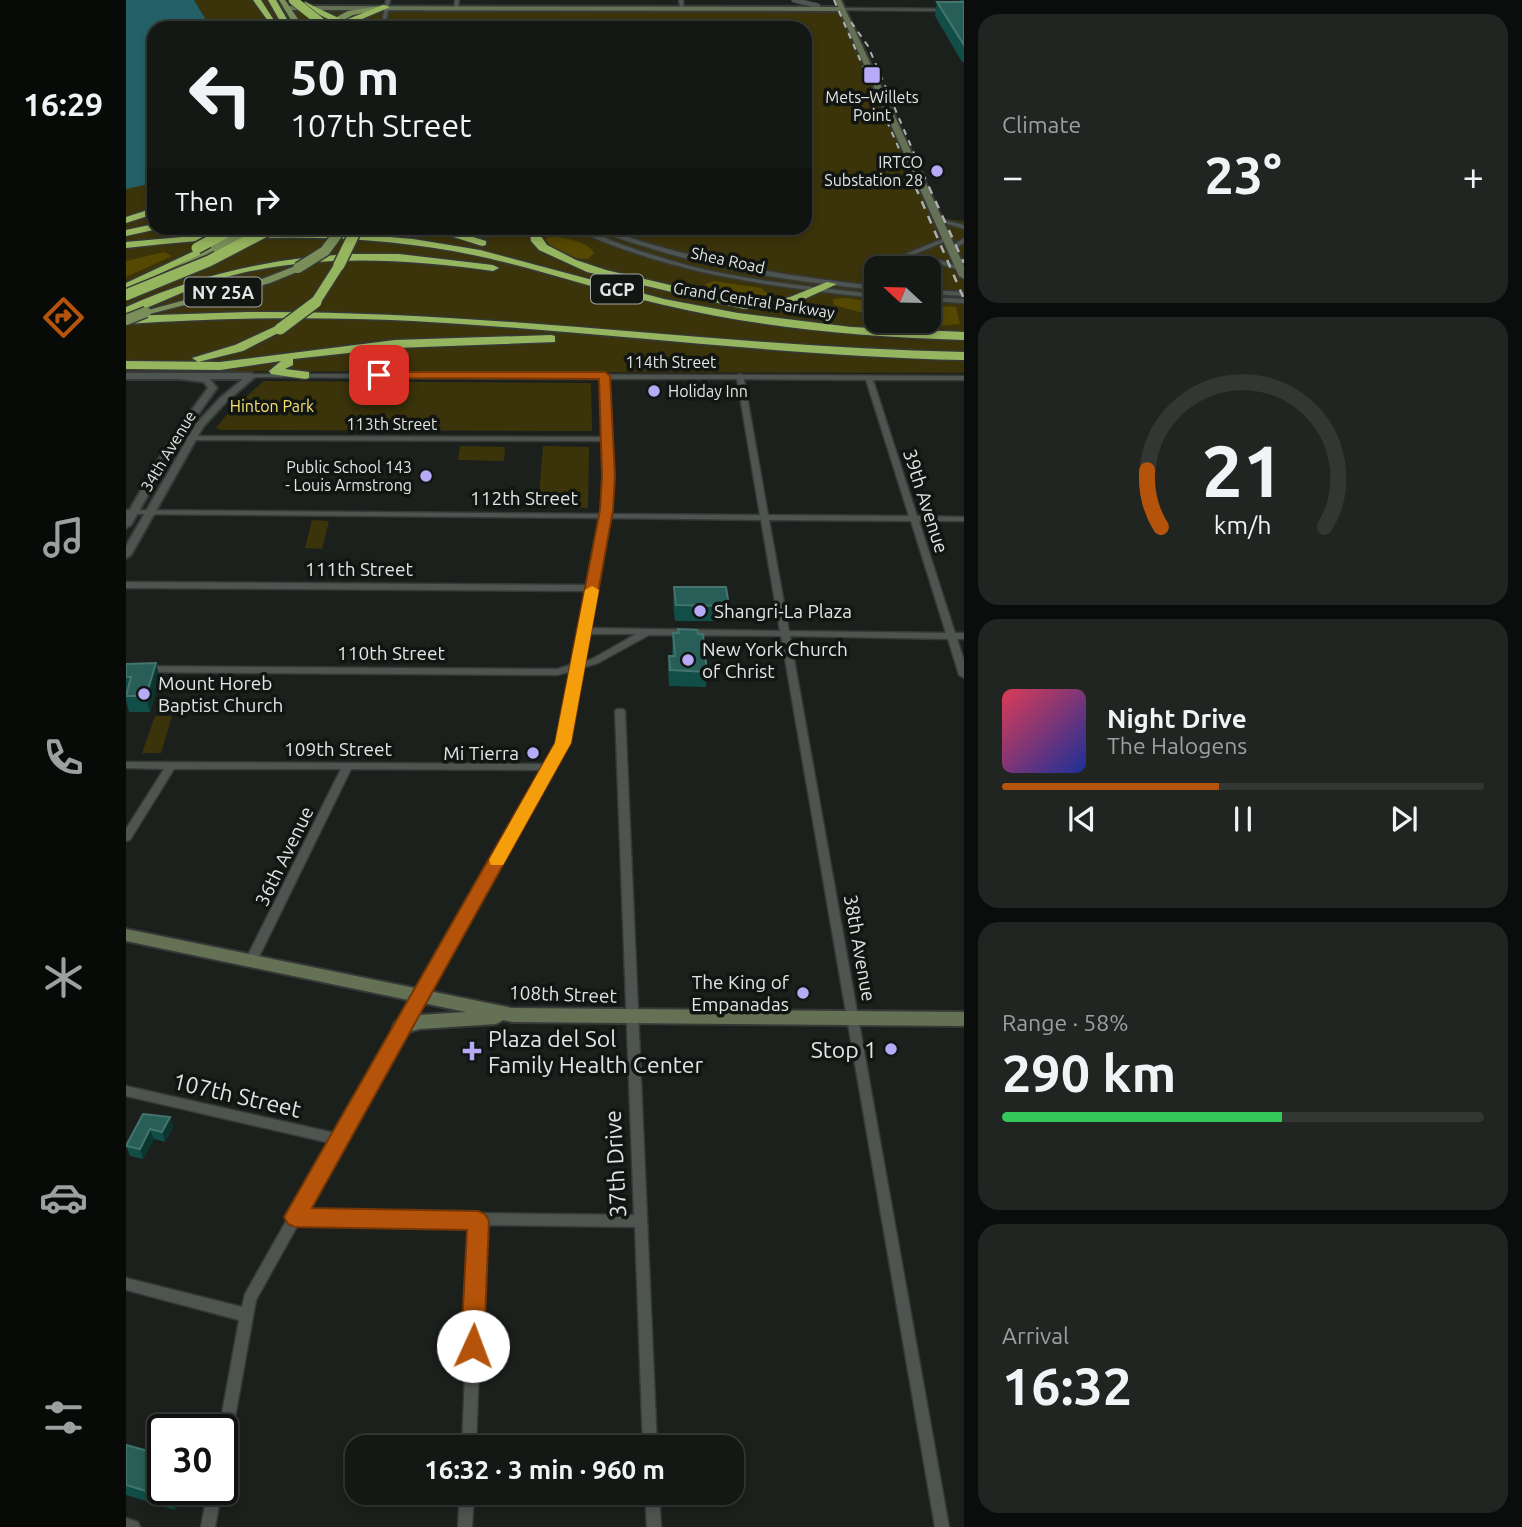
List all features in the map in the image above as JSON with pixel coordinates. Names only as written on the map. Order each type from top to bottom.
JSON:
[{"type":"highway","points":[[259,0],[273,21]]},
{"type":"highway","points":[[272,0],[284,21]]},
{"type":"highway","points":[[288,2],[305,21]]},
{"type":"highway","points":[[288,2],[317,21]]},
{"type":"highway","points":[[307,4],[342,21]]},
{"type":"highway","points":[[354,21],[387,4]]},
{"type":"highway","points":[[126,220],[147,213]]},
{"type":"highway","points":[[126,227],[147,222]]},
{"type":"highway","points":[[126,233],[147,228]]},
{"type":"highway","points":[[126,284],[231,235]]},
{"type":"highway","points":[[126,297],[209,261],[259,235]]},
{"type":"highway","name":"Grand Central Parkway","points":[[126,245],[204,237],[284,235],[370,238],[454,248],[653,299],[772,322],[854,331],[958,336]]},
{"type":"highway","points":[[126,363],[171,362],[210,356],[246,345],[280,329],[316,302],[354,235]]},
{"type":"highway","points":[[360,235],[447,241],[545,259]]},
{"type":"highway","points":[[456,235],[698,296],[865,327],[958,336]]},
{"type":"highway","points":[[538,235],[539,245],[557,256],[638,282]]},
{"type":"highway","name":"Grand Central Parkway","points":[[126,253],[236,244],[342,245],[426,254],[507,271],[641,307],[723,323],[827,337],[964,344]]},
{"type":"highway","points":[[126,311],[167,292],[208,278],[297,260],[409,256],[507,271]]},
{"type":"highway","points":[[698,296],[759,306],[793,301],[831,284]]},
{"type":"highway","points":[[785,285],[793,292],[793,301]]},
{"type":"highway","name":"GCP","points":[[126,319],[293,315],[411,318],[822,352],[964,356]]},
{"type":"highway","points":[[126,363],[226,365],[355,348],[436,341],[535,339],[822,352]]},
{"type":"highway","points":[[195,376],[269,367],[355,348]]},
{"type":"highway","points":[[289,362],[278,366],[275,371],[305,375]]},
{"type":"highway","points":[[252,376],[269,367]]},
{"type":"main road","points":[[838,0],[962,272]]},
{"type":"main road","points":[[288,2],[682,4],[842,9]]},
{"type":"main road","points":[[288,2],[297,21]]},
{"type":"main road","points":[[307,4],[317,21]]},
{"type":"main road","points":[[335,21],[354,12],[387,4]]},
{"type":"main road","name":"NY 25A","points":[[126,297],[231,235]]},
{"type":"main road","name":"NY 25A","points":[[126,319],[259,283],[298,268],[325,251],[338,235]]},
{"type":"main road","name":"108th Street","points":[[126,935],[512,1015],[964,1019]]},
{"type":"main road","points":[[401,1027],[420,1022],[512,1015]]},
{"type":"street","points":[[794,0],[818,6]]},
{"type":"street","points":[[842,9],[964,10]]},
{"type":"street","points":[[937,219],[964,227]]},
{"type":"street","name":"Shea Road","points":[[595,235],[681,264],[785,285],[864,295]]},
{"type":"street","name":"Shea Road","points":[[618,235],[704,261],[831,284],[864,287]]},
{"type":"street","points":[[907,256],[964,240]]},
{"type":"street","points":[[942,264],[962,272]]},
{"type":"street","points":[[942,293],[964,294]]},
{"type":"street","points":[[942,300],[964,301]]},
{"type":"street","name":"114th Street","points":[[126,376],[964,378]]},
{"type":"street","name":"34th Avenue","points":[[126,525],[130,512],[176,438],[214,387],[204,380],[179,376]]},
{"type":"street","name":"34th Avenue","points":[[126,555],[191,438],[215,408],[252,376]]},
{"type":"street","points":[[229,1414],[250,1299],[550,767],[567,729],[606,516],[609,486],[605,376]]},
{"type":"street","name":"38th Avenue","points":[[740,376],[942,1527]]},
{"type":"street","name":"39th Avenue","points":[[869,377],[964,675]]},
{"type":"street","name":"113th Street","points":[[176,438],[607,439]]},
{"type":"street","name":"112th Street","points":[[130,512],[964,519]]},
{"type":"street","name":"111th Street","points":[[126,585],[592,588]]},
{"type":"street","points":[[584,631],[964,636]]},
{"type":"street","name":"110th Street","points":[[126,669],[558,672],[595,661],[647,632]]},
{"type":"street","name":"37th Drive","points":[[620,711],[650,1435]]},
{"type":"street","name":"109th Street","points":[[126,765],[550,767]]},
{"type":"street","points":[[126,837],[171,766]]},
{"type":"street","name":"36th Avenue","points":[[251,961],[347,767]]},
{"type":"street","name":"107th Street","points":[[126,1091],[338,1139]]},
{"type":"street","points":[[295,1217],[641,1221]]},
{"type":"street","points":[[469,1435],[478,1221]]},
{"type":"street","points":[[126,1284],[247,1315]]},
{"type":"street","points":[[208,1527],[212,1505]]},
{"type":"street","points":[[465,1527],[466,1505]]},
{"type":"street","points":[[653,1505],[654,1527]]},
{"type":"street","points":[[126,1525],[133,1527]]},
{"type":"green space","points":[[194,0],[277,0],[283,8],[334,9],[843,11],[937,218],[964,221],[964,373],[126,371],[126,185],[147,180],[147,235],[812,235],[812,21],[207,21]]},
{"type":"green space","name":"Hinton Park","points":[[264,381],[591,383],[592,431],[216,428],[228,413]]},
{"type":"green space","points":[[460,446],[505,447],[504,461],[458,460]]},
{"type":"green space","points":[[543,446],[589,447],[588,508],[538,507]]},
{"type":"green space","points":[[312,520],[329,521],[322,549],[305,548]]},
{"type":"green space","points":[[155,716],[172,716],[161,753],[142,753]]},
{"type":"shaded area","points":[[549,236],[581,243],[594,253],[588,259],[564,254],[549,244],[546,240]]},
{"type":"shaded area","points":[[164,252],[172,256],[126,277],[126,261]]},
{"type":"shaded area","points":[[714,281],[761,288],[767,293],[767,298],[735,297],[705,284]]},
{"type":"shaded area","points":[[833,299],[864,300],[864,313],[834,305]]},
{"type":"shaded area","points":[[942,306],[956,307],[960,324],[942,326]]},
{"type":"water","points":[[126,0],[194,0],[207,21],[147,21],[147,184],[126,189]]},
{"type":"building","points":[[937,2],[964,2],[964,45]]},
{"type":"building","points":[[674,587],[726,587],[729,606],[676,605]]},
{"type":"building","points":[[678,629],[697,630],[698,634],[703,634],[707,672],[670,670],[669,656],[675,656],[673,633],[679,633]]},
{"type":"building","points":[[156,663],[146,696],[126,696],[131,677],[126,677],[126,664]]},
{"type":"building","points":[[143,1114],[170,1117],[162,1132],[150,1129],[140,1149],[126,1146]]},
{"type":"building","points":[[126,1445],[147,1451],[147,1491],[126,1485]]},
{"type":"railway","points":[[834,0],[910,174]]},
{"type":"railway","points":[[851,22],[868,46],[923,174]]},
{"type":"railway","points":[[909,172],[964,299]]},
{"type":"railway","points":[[922,172],[964,263]]},
{"type":"slow traffic","points":[[497,860],[563,743],[592,590]]},
{"type":"place","name":"Mets–Willets Point","points":[[872,75]]},
{"type":"place","name":"IRTCO Substation 28","points":[[937,171]]},
{"type":"place","name":"Holiday Inn","points":[[654,391]]},
{"type":"place","name":"Public School 143 - Louis Armstrong","points":[[426,476]]},
{"type":"place","name":"Shangri-La Plaza","points":[[700,611]]},
{"type":"place","name":"New York Church of Christ","points":[[688,660]]},
{"type":"place","name":"Mount Horeb Baptist Church","points":[[144,694]]},
{"type":"place","name":"Mi Tierra","points":[[533,753]]},
{"type":"place","name":"The King of Empanadas","points":[[803,993]]},
{"type":"place","name":"Stop 1","points":[[891,1049]]},
{"type":"place","name":"Plaza del Sol Family Health Center","points":[[472,1051]]},
{"type":"route","points":[[379,375],[605,376],[609,476],[607,510],[563,743],[295,1217],[478,1221],[473,1346]]}]
